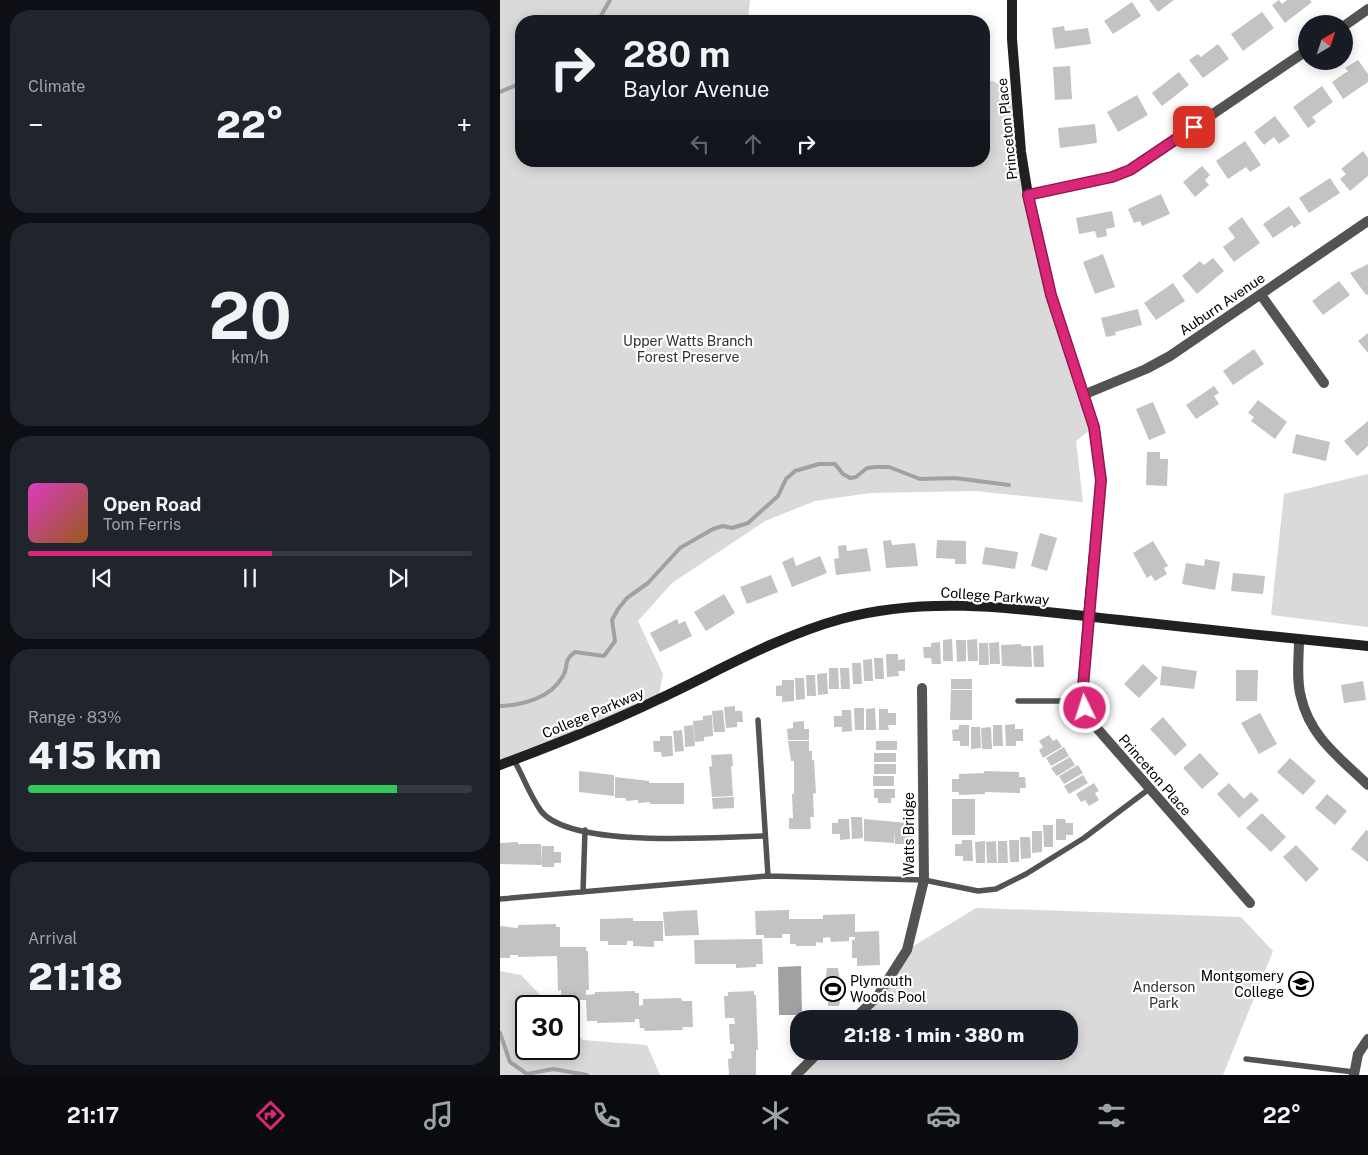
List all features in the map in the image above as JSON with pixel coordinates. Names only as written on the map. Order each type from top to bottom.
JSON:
[{"type":"street","name":"Princeton Place","points":[[1012,0],[1012,39],[1021,152],[1028,195],[1051,295],[1094,427],[1101,480],[1082,698],[1088,718],[1149,790],[1250,903]]},
{"type":"street","points":[[1353,20],[1368,9]]},
{"type":"street","points":[[1028,195],[1112,177],[1130,170],[1298,56]]},
{"type":"street","name":"Auburn Avenue","points":[[1083,395],[1146,369],[1170,356],[1368,221]]},
{"type":"street","points":[[1261,295],[1324,383]]},
{"type":"street","name":"College Parkway","points":[[500,765],[658,699],[764,646],[841,619],[892,609],[948,605],[1088,616],[1368,646]]},
{"type":"street","points":[[1299,639],[1300,696],[1310,726],[1321,740],[1368,785]]},
{"type":"street","name":"Watts Bridge","points":[[863,1010],[877,997],[907,950],[924,880],[922,688]]},
{"type":"street","points":[[1354,1073],[1358,1054],[1368,1039]]},
{"type":"street","points":[[796,1075],[811,1060]]},
{"type":"lane","points":[[1018,700],[1060,701],[1082,698]]},
{"type":"lane","points":[[758,720],[768,876]]},
{"type":"lane","points":[[514,760],[541,811],[564,826],[624,838],[766,836]]},
{"type":"lane","points":[[500,899],[768,876],[924,880],[978,891],[996,889],[1026,874],[1084,838],[1149,790]]},
{"type":"lane","points":[[583,892],[585,830]]},
{"type":"lane","points":[[1246,1059],[1354,1073]]},
{"type":"green space","name":"Upper Watts Branch Forest Preserve","points":[[500,0],[750,0],[749,15],[515,15],[515,167],[990,167],[990,81],[993,81],[1016,96],[1021,152],[1051,295],[1094,427],[1076,441],[1083,502],[975,491],[870,493],[815,501],[765,521],[672,583],[638,621],[663,674],[658,699],[500,765]]},
{"type":"green space","points":[[1368,474],[1368,627],[1271,615],[1284,494]]},
{"type":"green space","name":"Anderson Park","points":[[976,908],[1241,917],[1273,951],[1223,1075],[796,1075],[811,1060],[1078,1060],[1078,1010],[863,1010],[877,997],[907,950]]},
{"type":"green space","points":[[500,971],[521,975],[540,995],[515,995],[515,1060],[580,1060],[580,1037],[583,1040],[647,1045],[660,1075],[500,1075]]},
{"type":"shaded area","points":[[801,966],[802,1010],[790,1010],[790,1015],[779,1015],[778,967]]},
{"type":"building","points":[[1149,0],[1174,0],[1158,12]]},
{"type":"building","points":[[1279,0],[1282,4],[1287,0],[1310,0],[1312,2],[1285,23],[1272,5]]},
{"type":"building","points":[[1132,2],[1141,16],[1113,34],[1104,21]]},
{"type":"building","points":[[1262,12],[1274,28],[1243,51],[1231,34]]},
{"type":"building","points":[[1064,26],[1065,31],[1088,28],[1091,44],[1055,49],[1052,28]]},
{"type":"building","points":[[1218,44],[1229,59],[1203,78],[1189,60],[1198,54],[1201,57]]},
{"type":"building","points":[[1358,60],[1368,74],[1368,82],[1343,99],[1332,82],[1347,70],[1353,70],[1353,63]]},
{"type":"building","points":[[1070,66],[1072,99],[1055,100],[1053,67]]},
{"type":"building","points":[[1179,72],[1189,85],[1162,106],[1152,93]]},
{"type":"building","points":[[1322,86],[1333,102],[1312,117],[1316,122],[1308,128],[1293,107]]},
{"type":"building","points":[[1137,95],[1148,115],[1118,132],[1107,112]]},
{"type":"building","points":[[1275,116],[1290,136],[1279,144],[1274,137],[1264,145],[1254,132]]},
{"type":"building","points":[[1095,124],[1097,143],[1060,148],[1058,128]]},
{"type":"building","points":[[1245,141],[1261,165],[1250,172],[1246,167],[1228,179],[1216,161]]},
{"type":"building","points":[[1363,151],[1368,158],[1368,176],[1350,191],[1340,179],[1346,174],[1341,169]]},
{"type":"building","points":[[1202,166],[1210,175],[1205,180],[1209,185],[1195,197],[1183,182]]},
{"type":"building","points":[[1330,178],[1340,193],[1309,213],[1299,198]]},
{"type":"building","points":[[1161,194],[1170,214],[1142,226],[1140,221],[1134,223],[1128,209]]},
{"type":"building","points":[[1289,206],[1301,223],[1294,228],[1292,225],[1273,238],[1263,224]]},
{"type":"building","points":[[1112,211],[1115,227],[1106,229],[1107,236],[1097,238],[1095,231],[1079,234],[1076,218]]},
{"type":"building","points":[[1242,217],[1260,243],[1234,262],[1223,247],[1235,238],[1228,228]]},
{"type":"building","points":[[1103,254],[1115,287],[1095,294],[1083,262]]},
{"type":"building","points":[[1213,258],[1224,271],[1197,294],[1182,276],[1200,261],[1204,265]]},
{"type":"building","points":[[1368,264],[1368,294],[1366,295],[1350,273]]},
{"type":"building","points":[[1339,281],[1350,295],[1323,315],[1312,301]]},
{"type":"building","points":[[1173,283],[1185,301],[1156,320],[1144,303]]},
{"type":"building","points":[[1138,309],[1142,325],[1115,332],[1116,335],[1106,337],[1101,318]]},
{"type":"building","points":[[1368,333],[1368,353],[1358,341]]},
{"type":"building","points":[[1254,349],[1264,364],[1233,385],[1223,371]]},
{"type":"building","points":[[1214,386],[1219,393],[1214,396],[1219,404],[1196,419],[1186,405]]},
{"type":"building","points":[[1258,400],[1287,422],[1275,439],[1251,421],[1254,417],[1248,413]]},
{"type":"building","points":[[1153,402],[1166,433],[1149,440],[1136,409]]},
{"type":"building","points":[[1368,421],[1368,446],[1357,456],[1344,441]]},
{"type":"building","points":[[1296,434],[1330,442],[1326,461],[1292,453]]},
{"type":"building","points":[[1147,452],[1160,452],[1160,459],[1168,459],[1167,486],[1146,485]]},
{"type":"building","points":[[1040,533],[1057,538],[1047,571],[1031,566]]},
{"type":"building","points":[[891,540],[892,545],[915,543],[918,566],[886,568],[883,541]]},
{"type":"building","points":[[937,540],[966,541],[966,564],[955,564],[955,559],[936,558]]},
{"type":"building","points":[[1153,541],[1168,566],[1164,568],[1167,574],[1155,581],[1151,575],[1147,578],[1133,553]]},
{"type":"building","points":[[846,545],[847,551],[867,548],[871,571],[836,575],[834,559],[839,558],[838,546]]},
{"type":"building","points":[[985,547],[1018,552],[1015,569],[982,564]]},
{"type":"building","points":[[820,556],[827,573],[792,587],[782,562],[793,557],[796,566]]},
{"type":"building","points":[[1205,559],[1220,562],[1215,590],[1182,584],[1186,563],[1204,566]]},
{"type":"building","points":[[1233,573],[1265,576],[1263,594],[1231,591]]},
{"type":"building","points":[[771,575],[778,592],[747,604],[740,587]]},
{"type":"building","points":[[724,594],[735,613],[706,631],[694,612]]},
{"type":"building","points":[[677,619],[679,624],[685,621],[692,636],[660,652],[650,633]]},
{"type":"building","points":[[952,639],[953,661],[943,661],[943,640]]},
{"type":"building","points":[[977,639],[978,661],[968,661],[967,640]]},
{"type":"building","points":[[956,640],[966,640],[966,661],[957,662]]},
{"type":"building","points":[[940,642],[941,664],[932,664],[931,658],[924,658],[923,647],[931,647],[931,643]]},
{"type":"building","points":[[999,642],[1000,664],[990,664],[989,643]]},
{"type":"building","points":[[979,643],[988,643],[989,665],[979,665]]},
{"type":"building","points":[[1021,644],[1021,646],[1031,646],[1032,667],[1002,666],[1001,645]]},
{"type":"building","points":[[1043,645],[1044,667],[1034,667],[1033,646]]},
{"type":"building","points":[[886,654],[898,654],[898,660],[905,659],[905,671],[898,671],[899,676],[887,677]]},
{"type":"building","points":[[874,658],[883,658],[884,679],[875,679]]},
{"type":"building","points":[[872,659],[873,681],[864,681],[863,660]]},
{"type":"building","points":[[852,663],[861,663],[862,684],[853,684]]},
{"type":"building","points":[[1143,664],[1158,678],[1139,698],[1124,684]]},
{"type":"building","points":[[1162,666],[1197,671],[1194,689],[1160,685]]},
{"type":"building","points":[[829,668],[838,668],[839,689],[829,689]]},
{"type":"building","points":[[840,668],[849,668],[850,689],[841,689]]},
{"type":"building","points":[[1236,670],[1258,670],[1257,701],[1236,701]]},
{"type":"building","points":[[827,673],[828,694],[818,695],[817,674]]},
{"type":"building","points":[[806,675],[815,675],[816,696],[807,696]]},
{"type":"building","points":[[795,678],[804,678],[805,699],[796,700]]},
{"type":"building","points":[[951,679],[972,679],[972,689],[951,689]]},
{"type":"building","points":[[782,680],[794,680],[794,701],[782,702],[782,696],[776,696],[776,686],[782,685]]},
{"type":"building","points":[[1363,681],[1366,700],[1344,703],[1341,685]]},
{"type":"building","points":[[951,690],[972,690],[972,720],[950,720]]},
{"type":"building","points":[[735,706],[735,711],[742,711],[743,722],[737,722],[737,727],[726,728],[724,707]]},
{"type":"building","points":[[854,708],[864,708],[864,730],[855,730]]},
{"type":"building","points":[[875,708],[876,730],[866,730],[866,709]]},
{"type":"building","points":[[879,709],[888,709],[888,713],[896,713],[896,725],[888,725],[889,730],[879,730]]},
{"type":"building","points":[[723,710],[725,732],[714,732],[712,711]]},
{"type":"building","points":[[842,710],[851,710],[852,731],[842,732],[842,727],[834,727],[834,716],[842,716]]},
{"type":"building","points":[[1260,713],[1277,744],[1259,754],[1241,723]]},
{"type":"building","points":[[712,715],[713,736],[704,737],[704,741],[695,742],[693,721],[703,720],[703,716]]},
{"type":"building","points":[[1163,717],[1187,745],[1175,756],[1150,729]]},
{"type":"building","points":[[804,721],[804,729],[809,729],[809,740],[788,740],[787,729],[793,728],[793,722]]},
{"type":"building","points":[[1015,724],[1015,729],[1023,729],[1023,741],[1016,741],[1016,746],[1006,746],[1005,725]]},
{"type":"building","points":[[693,725],[695,746],[685,747],[684,726]]},
{"type":"building","points":[[959,725],[969,725],[969,746],[960,746],[960,741],[953,741],[952,730],[959,729]]},
{"type":"building","points":[[993,725],[1002,725],[1003,746],[993,746]]},
{"type":"building","points":[[971,727],[980,727],[981,748],[971,749]]},
{"type":"building","points":[[991,727],[992,749],[982,749],[981,728]]},
{"type":"building","points":[[682,730],[684,751],[675,752],[673,731]]},
{"type":"building","points":[[1049,735],[1053,741],[1057,739],[1062,747],[1043,758],[1039,750],[1043,747],[1039,741]]},
{"type":"building","points":[[660,736],[672,736],[673,756],[662,757],[661,752],[654,752],[653,741],[660,741]]},
{"type":"building","points":[[788,741],[809,741],[809,751],[812,751],[816,793],[813,794],[814,817],[810,817],[811,829],[789,829],[789,818],[793,818],[794,761],[791,761]]},
{"type":"building","points":[[876,741],[897,741],[897,750],[876,750]]},
{"type":"building","points":[[1064,747],[1069,756],[1051,766],[1046,758]]},
{"type":"building","points":[[874,753],[896,753],[896,762],[874,762]]},
{"type":"building","points":[[1200,753],[1219,774],[1202,789],[1183,768]]},
{"type":"building","points":[[732,754],[733,796],[712,797],[709,767],[712,766],[711,755]]},
{"type":"building","points":[[1070,757],[1075,765],[1057,776],[1051,768]]},
{"type":"building","points":[[1290,758],[1316,781],[1303,795],[1277,772]]},
{"type":"building","points":[[874,764],[896,764],[896,774],[874,774]]},
{"type":"building","points":[[1078,765],[1083,773],[1064,784],[1059,776]]},
{"type":"building","points":[[579,771],[614,775],[614,796],[579,792]]},
{"type":"building","points":[[984,771],[1019,772],[1019,777],[1025,777],[1026,788],[1020,788],[1020,793],[985,792],[985,794],[959,795],[959,792],[952,792],[952,779],[959,779],[959,774],[984,773]]},
{"type":"building","points":[[1083,775],[1088,783],[1069,794],[1064,786]]},
{"type":"building","points":[[873,776],[894,776],[894,786],[873,786]]},
{"type":"building","points":[[615,777],[649,781],[649,783],[684,783],[684,804],[638,803],[638,800],[626,801],[626,798],[615,798]]},
{"type":"building","points":[[1094,783],[1099,791],[1095,793],[1099,800],[1089,806],[1085,800],[1081,802],[1076,794]]},
{"type":"building","points":[[1229,783],[1244,799],[1251,792],[1259,800],[1239,818],[1217,794]]},
{"type":"building","points":[[874,789],[895,789],[895,798],[891,798],[891,803],[878,803],[878,798],[874,798]]},
{"type":"building","points":[[1327,794],[1347,811],[1335,825],[1315,808]]},
{"type":"building","points":[[734,797],[734,808],[713,809],[712,798]]},
{"type":"building","points":[[952,799],[975,799],[975,835],[952,835]]},
{"type":"building","points":[[1262,813],[1286,837],[1271,852],[1246,828]]},
{"type":"building","points":[[851,817],[862,817],[863,838],[852,839]]},
{"type":"building","points":[[838,819],[849,819],[850,839],[840,840],[840,834],[832,834],[832,823],[838,823]]},
{"type":"building","points":[[864,819],[907,823],[907,828],[913,828],[913,840],[907,840],[907,844],[895,844],[894,832],[894,843],[864,841]]},
{"type":"building","points":[[1056,819],[1065,819],[1066,823],[1073,823],[1073,835],[1066,835],[1066,840],[1056,840]]},
{"type":"building","points":[[1043,825],[1053,825],[1053,847],[1044,847]]},
{"type":"building","points":[[1366,830],[1368,831],[1368,862],[1351,849]]},
{"type":"building","points":[[1032,831],[1042,831],[1042,852],[1032,853]]},
{"type":"building","points":[[1020,837],[1030,837],[1031,858],[1021,859]]},
{"type":"building","points":[[962,840],[972,840],[973,861],[963,861],[963,856],[955,856],[955,844],[962,844]]},
{"type":"building","points":[[1009,840],[1019,840],[1019,862],[1010,862]]},
{"type":"building","points":[[985,841],[985,863],[976,863],[975,842]]},
{"type":"building","points":[[996,841],[997,863],[987,863],[986,842]]},
{"type":"building","points":[[998,841],[1007,841],[1008,863],[998,863]]},
{"type":"building","points":[[518,842],[518,844],[541,844],[542,865],[500,864],[500,843]]},
{"type":"building","points":[[1296,845],[1319,869],[1306,882],[1283,857]]},
{"type":"building","points":[[542,846],[554,846],[554,852],[561,852],[561,863],[554,863],[554,867],[542,867]]},
{"type":"building","points":[[697,910],[699,935],[665,936],[663,912]]},
{"type":"building","points":[[789,910],[789,919],[823,919],[823,915],[855,914],[855,932],[879,931],[880,965],[857,966],[857,958],[852,958],[852,940],[855,940],[855,937],[849,937],[849,941],[831,942],[830,937],[823,938],[823,943],[816,942],[816,946],[796,946],[796,944],[790,944],[790,934],[782,934],[782,938],[764,938],[764,935],[756,935],[755,911]]},
{"type":"building","points":[[633,918],[633,921],[663,921],[663,941],[654,941],[654,947],[633,946],[633,941],[627,941],[627,945],[608,945],[608,941],[600,941],[600,919]]},
{"type":"building","points":[[556,924],[556,927],[560,927],[560,947],[586,947],[586,951],[588,951],[589,990],[586,990],[586,995],[595,994],[595,992],[635,991],[635,993],[639,993],[639,1006],[643,1005],[643,999],[681,998],[682,1001],[692,1001],[693,1027],[682,1027],[683,1030],[645,1031],[644,1028],[640,1028],[639,1019],[635,1019],[635,1022],[597,1023],[597,1021],[587,1021],[586,1000],[580,1000],[580,995],[561,995],[561,990],[558,991],[557,956],[518,957],[518,955],[510,955],[510,958],[500,958],[500,926],[518,928],[518,925]]},
{"type":"building","points":[[762,939],[763,964],[756,964],[756,967],[736,968],[736,964],[695,964],[694,940]]},
{"type":"building","name":"Plymouth Woods Pool","points":[[827,968],[838,968],[842,991],[839,1006],[828,1006],[828,1001],[826,1001],[823,983],[825,983]]},
{"type":"building","points":[[754,991],[754,995],[756,995],[758,1050],[756,1050],[756,1075],[729,1075],[728,1059],[732,1058],[731,1051],[734,1051],[734,1044],[730,1044],[729,1024],[735,1024],[734,1018],[725,1018],[724,996],[728,996],[728,992]]},
{"type":"waterway","points":[[601,15],[610,0]]},
{"type":"waterway","points":[[500,92],[515,86]]},
{"type":"waterway","points":[[500,706],[527,702],[551,690],[558,684],[565,673],[568,658],[575,652],[604,656],[615,641],[612,620],[627,598],[648,583],[680,548],[713,529],[723,526],[732,528],[748,523],[778,496],[786,479],[795,471],[819,464],[835,464],[843,474],[850,478],[856,477],[867,468],[889,467],[920,479],[955,478],[1009,485]]},
{"type":"waterway","points":[[500,1033],[510,1062],[527,1074],[553,1069],[587,1075]]},
{"type":"place","name":"Montgomery College","points":[[1301,984]]},
{"type":"place","name":"Plymouth Woods Pool","points":[[833,989]]},
{"type":"route","points":[[1085,708],[1082,698],[1101,480],[1094,427],[1051,295],[1028,195],[1112,177],[1130,170],[1194,127]]}]
